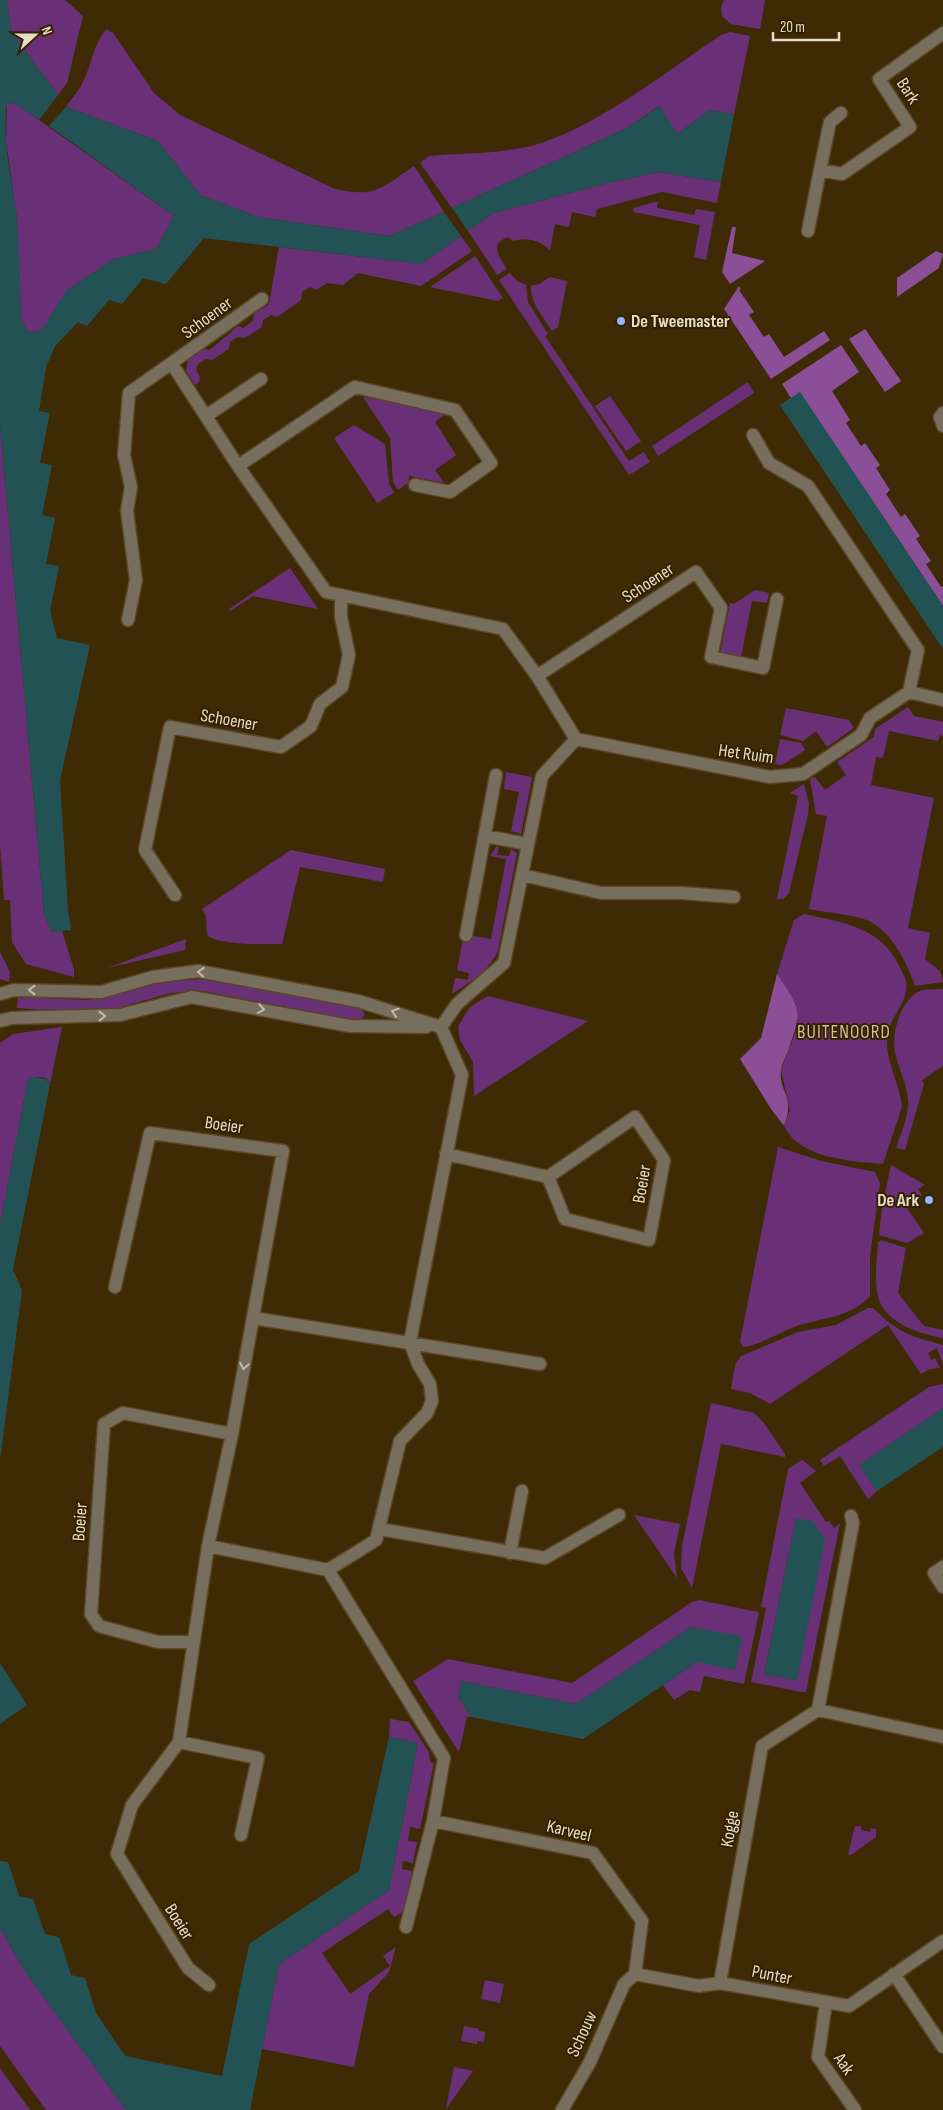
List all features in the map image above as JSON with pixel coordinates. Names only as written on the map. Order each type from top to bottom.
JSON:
[{"type":"street","name":"Bark","points":[[820,170],[842,174],[910,127],[879,79],[943,33]]},
{"type":"street","points":[[808,232],[830,122],[841,113]]},
{"type":"street","name":"Schoener","points":[[128,620],[136,580],[126,511],[131,487],[124,455],[129,393],[262,300]]},
{"type":"street","points":[[172,364],[238,466],[326,592],[503,628],[537,676],[576,739],[542,776],[504,963],[457,1004],[441,1027]]},
{"type":"street","points":[[206,416],[260,379]]},
{"type":"street","points":[[238,466],[355,387],[455,410],[492,463],[450,492],[415,485]]},
{"type":"street","points":[[943,413],[940,417],[943,426]]},
{"type":"street","points":[[753,435],[769,463],[808,486],[918,650],[909,692],[943,700]]},
{"type":"street","name":"Schoener","points":[[537,676],[696,572],[721,608],[711,657],[763,668],[777,599]]},
{"type":"street","name":"Schoener","points":[[175,895],[145,850],[170,727],[281,747],[311,726],[320,704],[342,687],[344,679],[349,655],[341,617],[341,595]]},
{"type":"street","name":"Het Ruim","points":[[576,739],[770,778],[803,774],[860,735],[870,718],[909,692]]},
{"type":"street","points":[[466,934],[496,775]]},
{"type":"street","points":[[485,836],[528,844]]},
{"type":"street","points":[[522,875],[601,893],[681,893],[734,897]]},
{"type":"street","points":[[0,994],[14,990],[101,992],[153,977],[198,971],[358,1001],[441,1027],[462,1075],[410,1342],[418,1364],[430,1384],[432,1401],[427,1413],[400,1440],[376,1540],[328,1570],[208,1546]]},
{"type":"street","points":[[0,1010],[6,1019],[120,1015],[192,997],[350,1026],[441,1027]]},
{"type":"street","name":"Boeier","points":[[635,1116],[664,1160],[649,1240],[565,1219],[548,1176],[635,1116]]},
{"type":"street","name":"Boeier","points":[[115,1287],[150,1133],[282,1151],[232,1434],[208,1546],[179,1742],[132,1805],[117,1854],[188,1968],[209,1985]]},
{"type":"street","points":[[446,1154],[548,1176]]},
{"type":"street","points":[[253,1318],[540,1364]]},
{"type":"street","name":"Boeier","points":[[194,1642],[158,1642],[99,1626],[91,1614],[104,1424],[123,1413],[232,1434]]},
{"type":"street","points":[[510,1553],[522,1491]]},
{"type":"street","points":[[380,1529],[545,1558],[619,1515]]},
{"type":"street","points":[[851,1516],[853,1522],[818,1710],[943,1737]]},
{"type":"street","points":[[943,1567],[934,1573],[943,1587]]},
{"type":"street","points":[[328,1570],[444,1758],[433,1821],[406,1927]]},
{"type":"street","name":"Kogge","points":[[720,1983],[762,1746],[818,1710]]},
{"type":"street","points":[[179,1742],[258,1758],[241,1835]]},
{"type":"street","name":"Karveel","points":[[433,1821],[593,1853],[642,1921],[635,1974]]},
{"type":"street","name":"Punter","points":[[635,1974],[699,1986],[720,1983],[849,2006],[943,1941]]},
{"type":"street","name":"Schouw","points":[[562,2110],[590,2062],[624,1984],[635,1974]]},
{"type":"street","points":[[894,1974],[943,2047]]},
{"type":"street","name":"Aak","points":[[826,2003],[818,2057],[855,2110]]},
{"type":"shaded area","points":[[7,0],[65,0],[83,16],[67,83],[58,95],[11,31]]},
{"type":"shaded area","points":[[724,0],[765,0],[760,29],[731,24],[722,16],[721,6]]},
{"type":"shaded area","points":[[107,29],[114,34],[154,93],[180,115],[335,189],[360,192],[378,189],[414,166],[444,212],[389,236],[258,217],[200,195],[158,141],[66,107],[79,90],[99,40]]},
{"type":"shaded area","points":[[730,32],[750,36],[734,114],[710,110],[677,134],[659,106],[627,128],[452,208],[420,163],[429,156],[506,151],[531,146],[555,138],[579,127],[629,98],[721,35]]},
{"type":"shaded area","points":[[15,103],[174,216],[156,249],[114,259],[67,290],[44,328],[34,333],[27,330],[21,320],[17,219],[6,141],[7,104]]},
{"type":"shaded area","points":[[659,172],[721,182],[717,203],[662,192],[597,209],[595,217],[572,212],[569,227],[555,224],[550,250],[533,240],[513,241],[508,237],[502,240],[497,247],[497,251],[507,269],[497,275],[468,231],[494,213],[608,183]]},
{"type":"shaded area","points":[[658,201],[657,208],[694,215],[696,209],[715,212],[706,260],[694,257],[700,225],[633,212],[634,208]]},
{"type":"shaded area","points":[[732,227],[736,227],[732,253],[765,261],[730,284],[722,272]]},
{"type":"shaded area","points":[[461,236],[472,251],[421,286],[358,273],[343,285],[327,283],[316,290],[310,287],[302,292],[301,300],[277,317],[271,315],[263,320],[262,327],[245,338],[238,337],[230,342],[229,349],[212,360],[206,359],[198,364],[196,370],[200,377],[199,382],[195,385],[186,371],[188,360],[204,349],[210,350],[238,326],[243,328],[253,321],[254,314],[269,304],[279,247],[421,264]]},
{"type":"shaded area","points":[[936,251],[943,254],[939,268],[897,297],[897,278]]},
{"type":"shaded area","points":[[475,256],[503,298],[498,301],[430,287]]},
{"type":"shaded area","points":[[510,273],[517,281],[526,285],[528,302],[548,334],[545,336],[629,461],[644,452],[650,462],[629,475],[499,280]]},
{"type":"shaded area","points":[[550,277],[567,281],[558,327],[552,331],[535,304],[531,292],[531,286],[539,284]]},
{"type":"shaded area","points":[[739,286],[741,289],[739,290],[754,312],[749,315],[764,337],[769,334],[784,357],[824,331],[830,340],[771,379],[724,309]]},
{"type":"shaded area","points":[[865,329],[901,381],[885,392],[849,339]]},
{"type":"shaded area","points":[[841,345],[859,372],[832,391],[850,420],[846,423],[861,446],[865,443],[880,465],[876,468],[890,490],[886,494],[901,517],[905,514],[920,536],[916,539],[931,561],[926,564],[941,587],[943,586],[943,606],[800,393],[791,398],[782,384]]},
{"type":"shaded area","points":[[748,382],[754,393],[658,456],[652,446]]},
{"type":"shaded area","points":[[610,396],[641,441],[626,451],[595,406]]},
{"type":"shaded area","points":[[363,397],[447,413],[435,422],[456,455],[435,470],[444,483],[409,476],[408,483],[398,490],[393,482],[390,438]]},
{"type":"shaded area","points":[[0,425],[44,914],[52,932],[62,931],[74,969],[74,977],[26,964],[12,942],[10,900],[4,900],[0,844]]},
{"type":"shaded area","points":[[354,425],[385,444],[389,483],[394,493],[377,503],[334,438]]},
{"type":"shaded area","points":[[290,568],[318,609],[253,596],[230,611],[229,609]]},
{"type":"shaded area","points":[[755,590],[769,593],[767,603],[752,601],[741,657],[720,653],[730,603],[734,604]]},
{"type":"shaded area","points":[[908,707],[914,716],[943,722],[943,736],[940,735],[938,741],[889,731],[883,758],[876,757],[871,785],[934,798],[908,928],[930,933],[925,959],[940,971],[943,982],[915,986],[898,949],[892,940],[877,926],[857,917],[809,909],[827,816],[816,814],[810,779],[815,777],[825,790],[846,775],[837,762],[874,737],[875,729]]},
{"type":"shaded area","points":[[786,708],[849,720],[854,728],[827,747],[816,731],[803,741],[780,735]]},
{"type":"shaded area","points":[[780,739],[801,743],[805,750],[782,765],[775,764]]},
{"type":"shaded area","points":[[506,772],[532,777],[521,834],[511,831],[519,792],[504,789]]},
{"type":"shaded area","points":[[804,784],[809,803],[808,814],[789,893],[783,899],[777,899],[798,796],[790,793]]},
{"type":"shaded area","points":[[496,847],[499,847],[497,855],[509,856],[511,849],[517,853],[498,950],[484,970],[452,994],[455,978],[468,980],[469,973],[457,970],[464,934],[491,939],[506,859],[490,856]]},
{"type":"shaded area","points":[[291,850],[385,869],[383,882],[300,867],[282,944],[232,943],[213,939],[207,935],[206,917],[202,909]]},
{"type":"shaded area","points":[[804,914],[859,928],[871,935],[891,953],[905,978],[904,997],[892,1021],[887,1040],[887,1049],[902,1107],[883,1164],[842,1159],[814,1152],[792,1137],[784,1126],[790,1110],[781,1070],[798,1026],[795,1002],[777,974],[794,920]]},
{"type":"shaded area","points":[[186,939],[185,950],[107,968]]},
{"type":"shaded area","points":[[0,952],[10,972],[9,982],[0,979]]},
{"type":"shaded area","points":[[777,974],[795,1002],[797,1009],[796,1024],[781,1070],[782,1084],[788,1100],[784,1126],[771,1109],[740,1059],[761,1038]]},
{"type":"shaded area","points":[[203,979],[361,1008],[365,1015],[359,1021],[203,991],[171,993],[110,1010],[71,1012],[17,1008],[18,997],[85,1000],[103,998],[164,982]]},
{"type":"shaded area","points":[[943,989],[943,1066],[922,1080],[924,1084],[905,1150],[896,1148],[906,1118],[908,1100],[895,1052],[896,1026],[903,1009],[913,995],[923,990]]},
{"type":"shaded area","points":[[488,996],[588,1021],[474,1096],[473,1062],[460,1040],[458,1026],[470,1007]]},
{"type":"shaded area","points":[[62,1027],[50,1084],[44,1078],[28,1079],[0,1224],[0,1043],[13,1034]]},
{"type":"shaded area","points":[[778,1147],[821,1161],[875,1172],[880,1183],[870,1256],[870,1296],[862,1304],[844,1313],[794,1327],[743,1347],[740,1342]]},
{"type":"shaded area","points":[[891,1165],[925,1185],[918,1189],[922,1195],[908,1205],[907,1208],[924,1233],[907,1243],[879,1235],[882,1208]]},
{"type":"shaded area","points":[[881,1240],[906,1248],[898,1293],[924,1326],[943,1330],[943,1338],[924,1334],[904,1326],[887,1313],[878,1296],[877,1289],[878,1242]]},
{"type":"shaded area","points":[[868,1308],[873,1308],[890,1323],[905,1332],[943,1345],[943,1364],[937,1348],[928,1353],[931,1360],[935,1358],[940,1368],[930,1369],[921,1374],[888,1325],[770,1404],[750,1393],[731,1389],[735,1365],[741,1356],[798,1332],[836,1325]]},
{"type":"shaded area","points":[[943,1384],[943,1408],[860,1465],[877,1491],[868,1499],[840,1456],[824,1466],[820,1460],[929,1387]]},
{"type":"shaded area","points":[[711,1403],[754,1413],[764,1423],[785,1454],[785,1457],[721,1444],[692,1588],[681,1568],[682,1546]]},
{"type":"shaded area","points":[[802,1460],[816,1471],[800,1483],[826,1522],[829,1521],[834,1528],[840,1523],[806,1692],[751,1682],[766,1608],[761,1607],[788,1469]],"holes":[[[796,1518],[797,1680],[764,1674]]]},
{"type":"shaded area","points":[[634,1515],[680,1524],[674,1554],[677,1578]]},
{"type":"shaded area","points":[[699,1600],[759,1612],[744,1684],[704,1676],[700,1692],[690,1690],[674,1700],[663,1685],[697,1662],[691,1627],[576,1704],[461,1681],[458,1697],[471,1717],[467,1717],[459,1752],[413,1681],[448,1659],[572,1683],[692,1602]]},
{"type":"shaded area","points":[[390,1719],[409,1722],[429,1752],[430,1762],[434,1763],[420,1829],[410,1827],[408,1841],[417,1842],[413,1863],[403,1861],[402,1869],[412,1871],[404,1911],[394,1917],[388,1909],[322,1953],[350,1994],[390,1966],[383,1956],[396,1947],[389,1972],[369,1994],[354,2067],[262,2049],[279,1964],[389,1890],[418,1743],[389,1737]]},
{"type":"shaded area","points":[[855,1826],[861,1826],[861,1830],[870,1832],[871,1828],[876,1829],[876,1837],[851,1855],[848,1854]]},
{"type":"shaded area","points":[[0,1928],[24,1970],[126,2110],[46,2110],[0,2046]]},
{"type":"shaded area","points":[[485,1980],[504,1984],[500,2003],[481,1999]]},
{"type":"shaded area","points":[[464,2026],[485,2032],[484,2042],[477,2041],[477,2044],[461,2041]]},
{"type":"shaded area","points":[[454,2067],[473,2071],[446,2109]]},
{"type":"shaded area","points":[[0,2068],[30,2110],[0,2110]]},
{"type":"water","points":[[0,0],[7,0],[11,31],[58,95],[39,120],[15,103],[7,104],[5,133],[17,219],[21,320],[27,330],[34,333],[44,327],[67,290],[114,259],[156,249],[174,216],[49,126],[66,107],[158,141],[200,195],[258,217],[389,236],[444,212],[461,236],[421,264],[204,238],[166,284],[143,278],[122,304],[109,300],[87,326],[78,322],[55,346],[46,367],[39,411],[50,413],[40,463],[52,465],[42,515],[55,518],[46,564],[59,566],[50,611],[57,638],[90,645],[60,780],[68,910],[71,930],[52,932],[44,914],[0,425]]},
{"type":"water","points":[[660,106],[677,134],[710,110],[734,114],[721,182],[659,172],[608,183],[494,213],[468,231],[452,208],[627,128]]},
{"type":"water","points":[[800,392],[943,606],[943,649],[780,405]]},
{"type":"water","points":[[34,1077],[46,1079],[50,1084],[13,1270],[22,1290],[0,1460],[0,1224],[28,1079]]},
{"type":"water","points":[[943,1408],[943,1447],[877,1491],[859,1465]]},
{"type":"water","points":[[796,1518],[812,1521],[825,1539],[797,1680],[764,1675]]},
{"type":"water","points":[[691,1627],[742,1636],[735,1670],[697,1662],[583,1739],[471,1717],[458,1697],[461,1681],[576,1704]]},
{"type":"water","points":[[0,1663],[27,1705],[0,1724]]},
{"type":"water","points":[[389,1737],[418,1743],[389,1890],[279,1964],[250,2110],[126,2110],[24,1970],[0,1928],[0,1861],[8,1862],[19,1896],[33,1899],[45,1934],[58,1937],[60,1940],[71,1975],[85,1978],[96,2013],[125,2056],[222,2076],[249,1944],[359,1871]]},
{"type":"place","name":"De Tweemaster","points":[[621,321]]},
{"type":"place","name":"De Ark","points":[[929,1200]]},
{"type":"district","name":"BUITENOORD","points":[[844,1032]]}]
